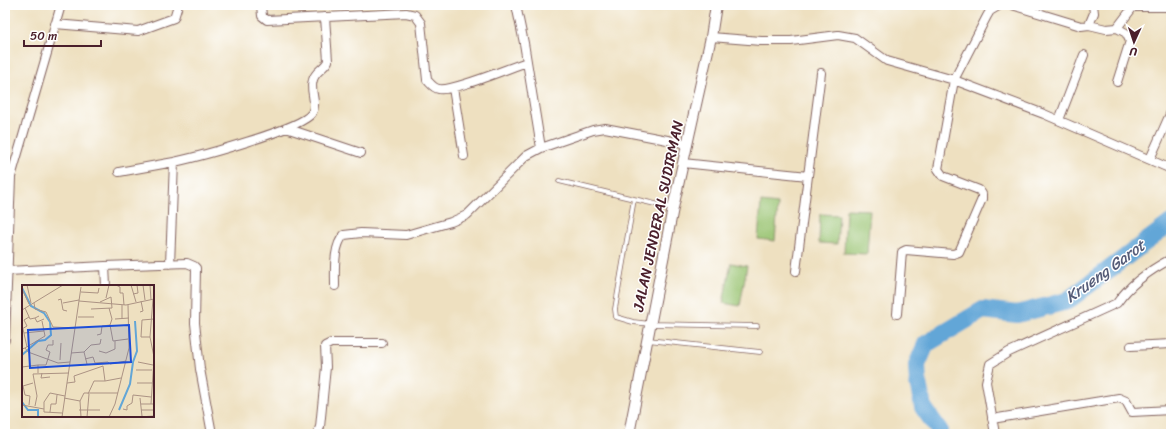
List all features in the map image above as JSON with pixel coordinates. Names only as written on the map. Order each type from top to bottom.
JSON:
[{"type":"street","points":[[5,340],[11,177],[61,5]]},
{"type":"street","points":[[55,24],[138,31],[174,18],[178,5]]},
{"type":"street","points":[[261,5],[262,16],[265,20],[406,13],[415,15],[421,23],[427,80],[432,87],[439,90],[453,88],[527,62]]},
{"type":"street","points":[[516,5],[541,148]]},
{"type":"street","name":"JALAN JENDERAL SUDIRMAN","points":[[629,434],[673,208],[711,37],[716,5]]},
{"type":"street","points":[[897,314],[902,252],[906,250],[953,254],[959,252],[982,199],[982,194],[979,190],[943,176],[938,172],[954,80],[990,11],[1000,5]]},
{"type":"street","points":[[1012,5],[1081,26],[1089,25],[1106,29],[1117,28],[1126,34],[1130,41],[1117,82]]},
{"type":"street","points":[[1089,25],[1094,13],[1093,5]]},
{"type":"street","points":[[1117,28],[1133,7],[1171,7]]},
{"type":"street","points":[[119,172],[174,162],[241,144],[286,128],[306,119],[313,110],[312,81],[315,74],[328,62],[325,17]]},
{"type":"street","points":[[711,37],[761,41],[791,41],[838,35],[850,37],[860,40],[887,61],[954,80],[1059,120],[1171,169]]},
{"type":"street","points":[[1059,120],[1084,54]]},
{"type":"street","points":[[796,271],[821,74]]},
{"type":"street","points":[[453,88],[464,156]]},
{"type":"street","points":[[1150,159],[1171,112]]},
{"type":"street","points":[[286,128],[361,153]]},
{"type":"street","points":[[334,286],[337,248],[344,235],[361,233],[406,235],[451,222],[467,215],[526,156],[541,148],[593,130],[605,128],[688,144]]},
{"type":"street","points":[[170,264],[174,162]]},
{"type":"street","points":[[683,163],[808,176]]},
{"type":"street","points":[[995,434],[986,375],[990,364],[996,358],[1117,303],[1126,290],[1146,273],[1171,259]]},
{"type":"street","points":[[8,271],[105,266],[191,264],[196,268],[196,331],[200,369],[212,434]]},
{"type":"street","points":[[105,266],[106,285]]},
{"type":"street","points":[[317,434],[321,419],[326,367],[325,346],[331,343],[382,343]]},
{"type":"street","points":[[1131,346],[1171,344]]},
{"type":"street","points":[[992,419],[1119,398],[1126,401],[1132,412],[1171,410]]},
{"type":"lane","points":[[559,181],[673,208]]},
{"type":"lane","points":[[634,199],[615,315],[616,317],[633,322],[650,324],[757,326]]},
{"type":"lane","points":[[647,340],[760,352]]},
{"type":"green space","points":[[761,202],[778,204],[775,241],[758,239]]},
{"type":"green space","points":[[846,209],[870,210],[867,254],[844,253]]},
{"type":"green space","points":[[820,214],[839,215],[837,244],[819,243]]},
{"type":"green space","points":[[731,263],[747,266],[740,306],[723,303]]},
{"type":"waterway","name":"Krueng Garot","points":[[939,434],[939,430],[923,407],[918,383],[917,365],[926,344],[983,310],[1017,314],[1067,301],[1171,223]]}]
